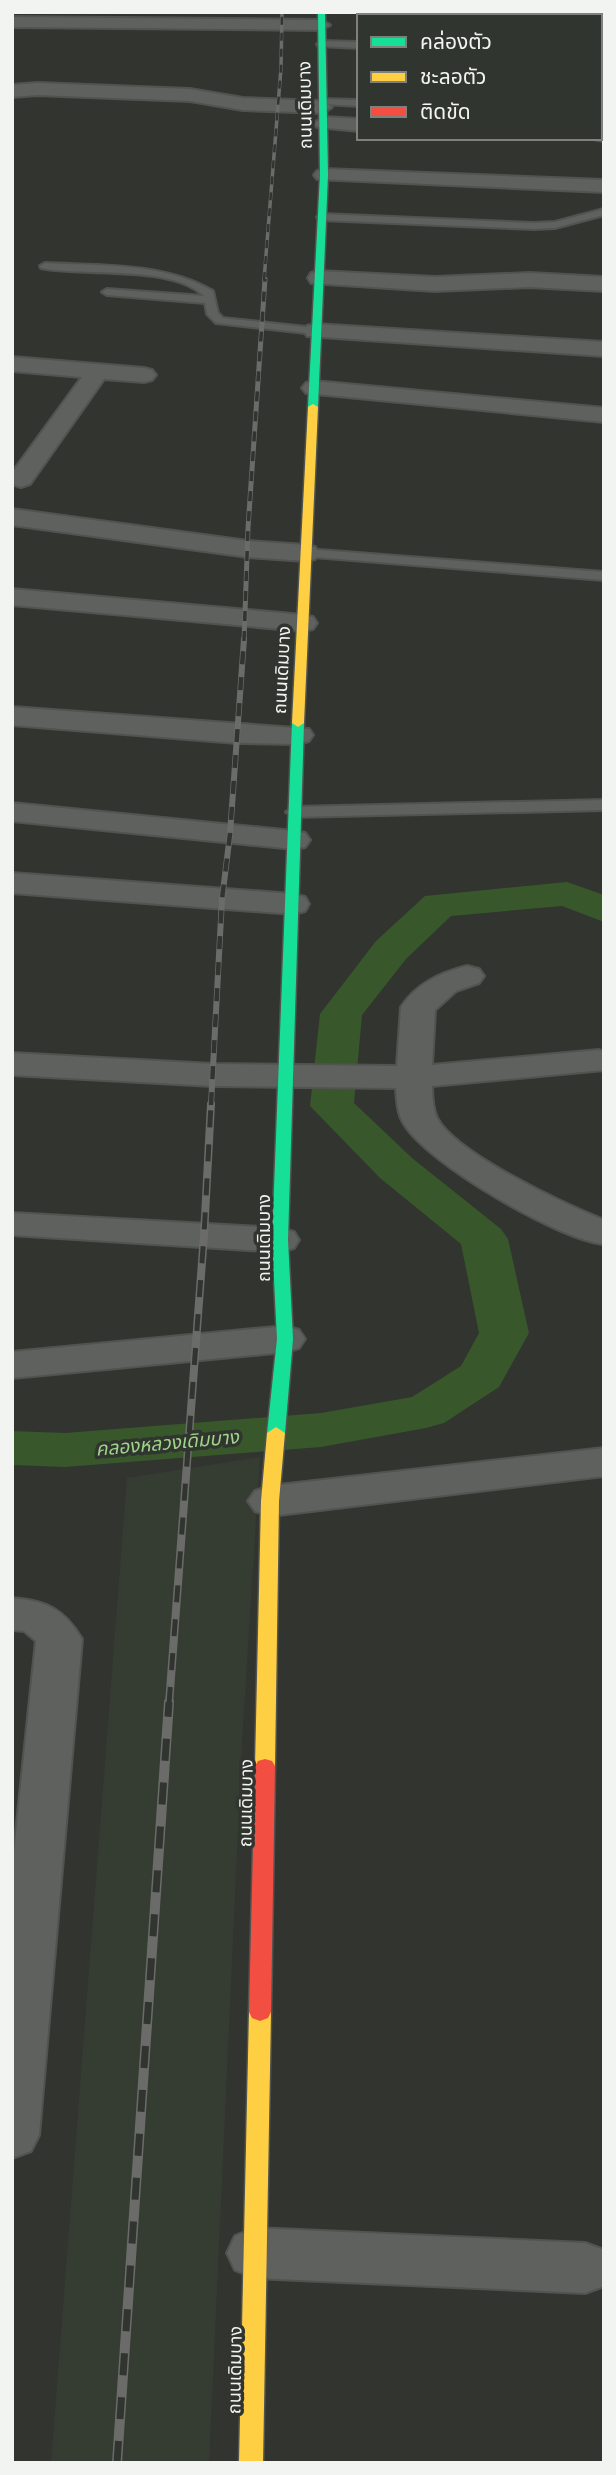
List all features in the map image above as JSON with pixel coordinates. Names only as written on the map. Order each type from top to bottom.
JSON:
[{"type":"street","points":[[12,22],[142,18],[321,19]]},
{"type":"street","name":"ถนนเดิมบาง","points":[[251,2463],[270,1499],[285,1339],[280,1240],[288,1078],[294,826],[324,175],[321,19]]},
{"type":"street","points":[[12,91],[37,89],[190,95],[243,104],[323,111],[357,124]]},
{"type":"street","points":[[324,175],[604,186]]},
{"type":"street","points":[[319,278],[435,284],[530,280],[604,284]]},
{"type":"street","points":[[316,319],[345,309]]},
{"type":"street","points":[[459,318],[529,327],[604,329]]},
{"type":"street","points":[[316,319],[604,349]]},
{"type":"street","points":[[12,364],[144,375]]},
{"type":"street","points":[[21,479],[98,371]]},
{"type":"street","points":[[314,388],[604,415]]},
{"type":"street","points":[[12,517],[248,549],[306,553]]},
{"type":"street","points":[[12,597],[303,623]]},
{"type":"street","points":[[12,716],[237,734],[298,735]]},
{"type":"street","points":[[12,811],[294,826]]},
{"type":"street","points":[[12,883],[293,904]]},
{"type":"street","points":[[467,976],[444,984],[418,1007],[412,1077],[414,1097],[422,1124],[448,1150],[508,1188],[571,1222],[602,1233]]},
{"type":"street","points":[[12,1064],[288,1078],[412,1077],[599,1061]]},
{"type":"street","points":[[12,1224],[280,1240]]},
{"type":"street","points":[[12,1365],[285,1339]]},
{"type":"street","points":[[270,1499],[604,1462]]},
{"type":"street","points":[[12,1614],[30,1615],[43,1620],[53,1628],[59,1639],[12,2135]]},
{"type":"street","points":[[256,2253],[585,2268]]},
{"type":"lane","points":[[321,44],[357,45]]},
{"type":"lane","points":[[323,111],[357,103]]},
{"type":"lane","points":[[322,217],[534,226],[555,225],[604,212]]},
{"type":"lane","points":[[45,265],[173,277],[200,285],[209,293],[213,314],[220,321],[316,319]]},
{"type":"lane","points":[[107,292],[211,300]]},
{"type":"lane","points":[[306,553],[604,576]]},
{"type":"lane","points":[[294,826],[604,805]]},
{"type":"shaded area","points":[[260,1457],[242,1742],[209,2463],[51,2463],[127,1478]]},
{"type":"waterway","name":"คลองหลวงเดิมบาง","points":[[12,1448],[65,1450],[321,1430],[426,1411],[481,1376],[504,1333],[484,1239],[396,1168],[332,1106],[341,1014],[391,950],[439,905],[567,894],[604,910]]},
{"type":"railway","points":[[264,280],[281,68],[282,12]]},
{"type":"railway","points":[[244,641],[248,528],[265,279]]},
{"type":"railway","points":[[211,1105],[222,899],[230,834],[244,639]]},
{"type":"railway","points":[[169,1704],[204,1235],[211,1104]]},
{"type":"railway","points":[[117,2463],[169,1702]]},
{"type":"traffic: fast","points":[[313,407],[324,175],[321,12]]},
{"type":"traffic: fast","points":[[276,1433],[285,1339],[280,1240],[298,723]]},
{"type":"traffic: slow","points":[[298,723],[313,407]]},
{"type":"traffic: slow","points":[[265,1766],[270,1501],[276,1433]]},
{"type":"traffic: slow","points":[[251,2463],[260,2012]]},
{"type":"traffic: jam","points":[[260,2012],[265,1766]]}]
